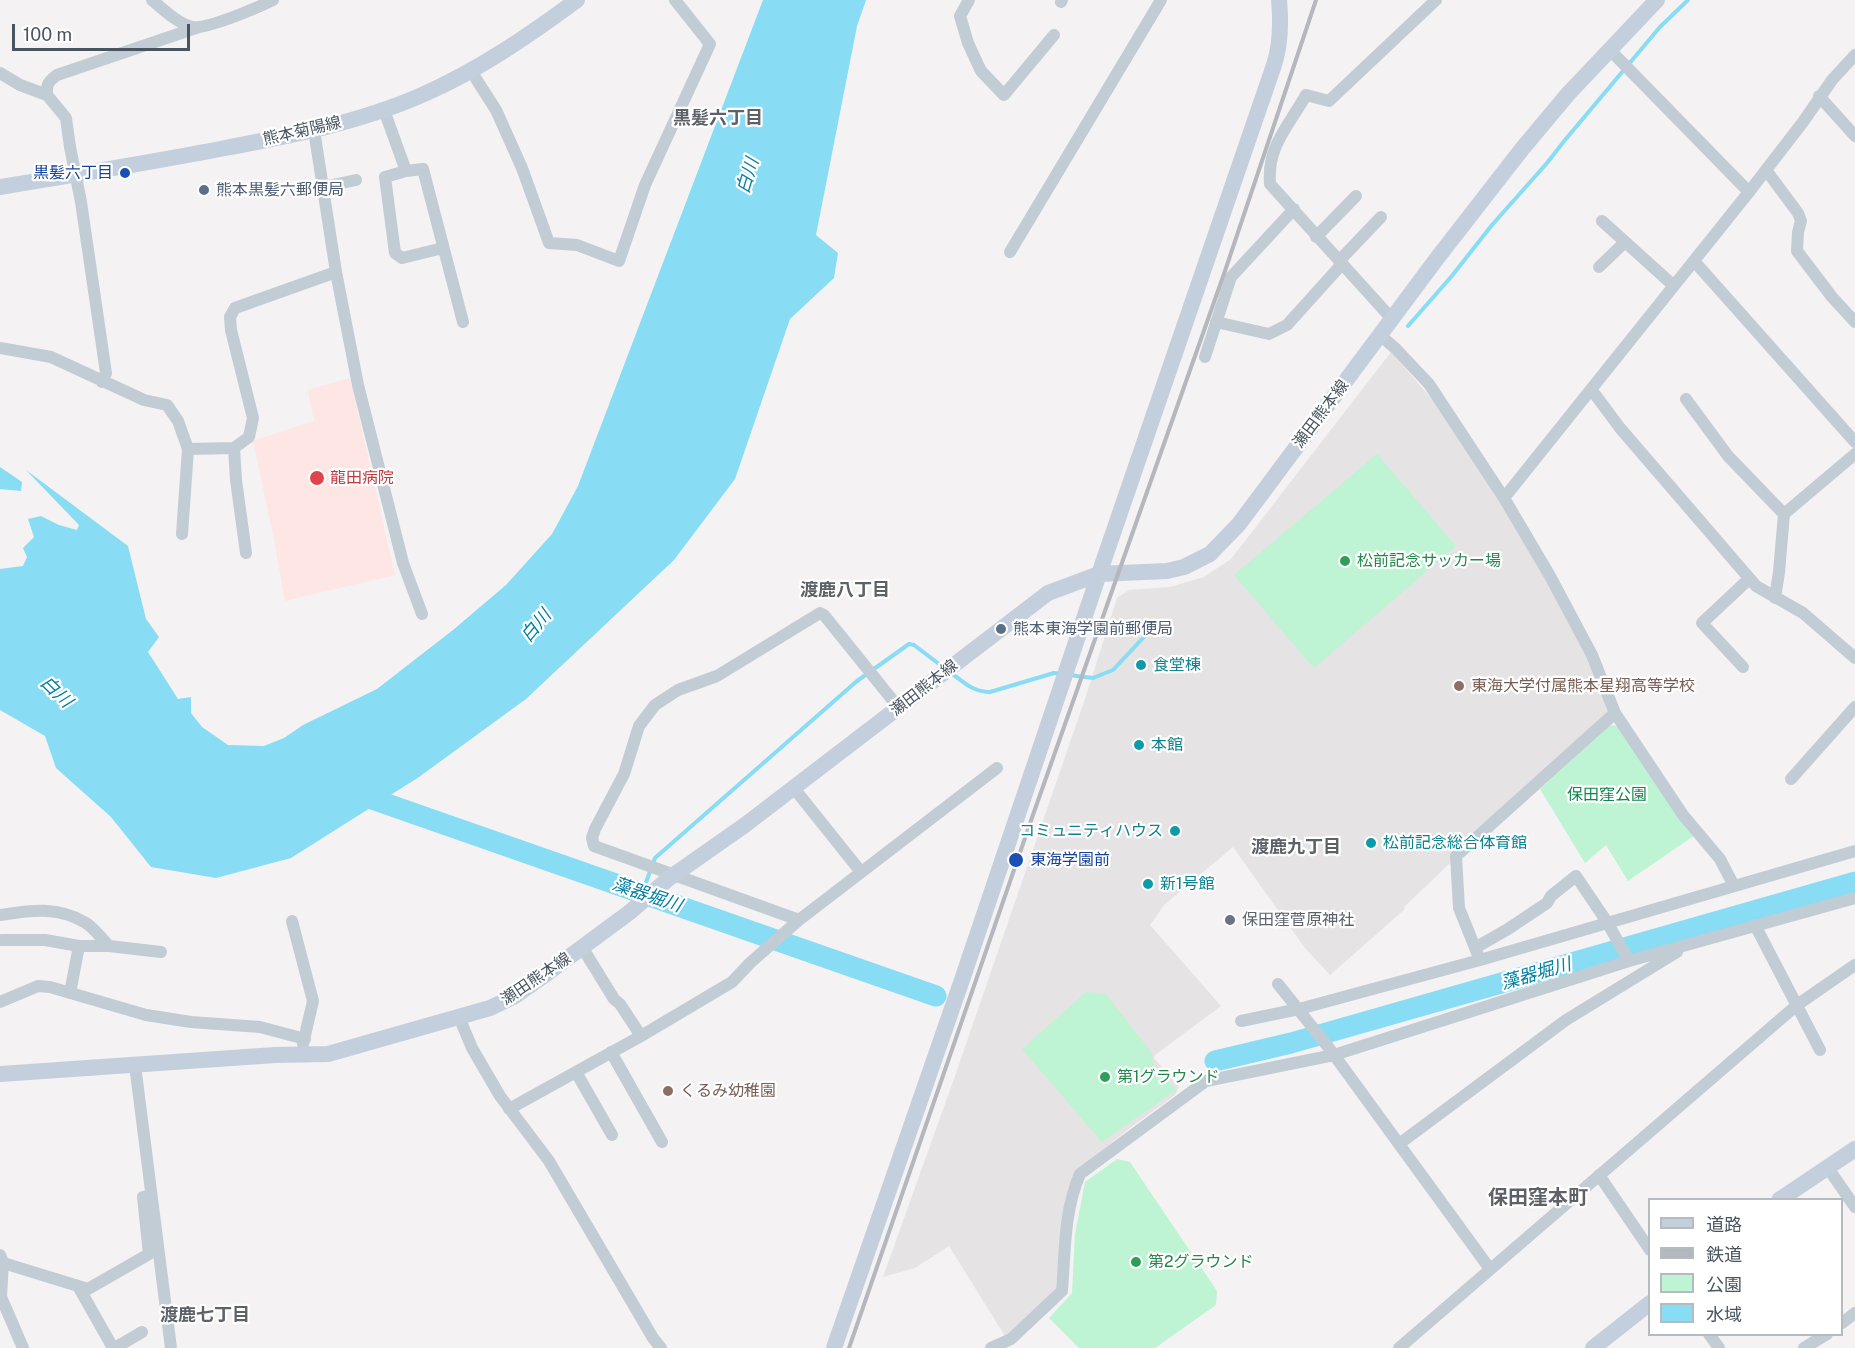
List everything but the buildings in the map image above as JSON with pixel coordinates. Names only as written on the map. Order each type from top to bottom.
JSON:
[{"type":"main road","name":"熊本菊陽線","points":[[0,187],[314,130],[384,110],[423,95],[471,71],[509,49],[577,0]]},
{"type":"main road","points":[[834,1348],[1279,52],[1279,0]]},
{"type":"main road","name":"瀬田熊本線","points":[[0,1074],[135,1065],[302,1047],[328,1054],[490,1008],[515,996],[630,912],[671,877],[745,825],[1048,593],[1099,574],[1167,571],[1184,567],[1210,554],[1239,524],[1522,149],[1568,94],[1657,0]]},
{"type":"main road","points":[[1782,1198],[1855,1149]]},
{"type":"main road","points":[[1593,1348],[1648,1305]]},
{"type":"street","points":[[152,0],[190,27],[199,27]]},
{"type":"street","points":[[47,95],[48,82],[57,75],[237,15],[273,0]]},
{"type":"street","points":[[471,71],[496,110],[522,168],[549,243],[577,245],[620,261],[645,185],[710,44],[675,0]]},
{"type":"street","points":[[969,0],[960,16],[968,43],[981,71],[1004,95],[1054,35]]},
{"type":"street","points":[[1010,252],[1161,0]]},
{"type":"street","points":[[1392,320],[1270,184],[1269,168],[1274,147],[1306,95],[1329,101],[1436,0]]},
{"type":"street","points":[[1610,50],[1749,192]]},
{"type":"street","points":[[1504,498],[1749,192],[1803,122],[1819,96],[1855,55]]},
{"type":"street","points":[[0,73],[20,85],[47,95],[66,118],[106,373],[102,382]]},
{"type":"street","points":[[1819,96],[1855,136]]},
{"type":"street","points":[[384,110],[406,171]]},
{"type":"street","points":[[314,130],[336,272],[358,385],[403,563],[422,614]]},
{"type":"street","points":[[443,248],[402,258],[395,253],[385,177],[423,169],[463,322]]},
{"type":"street","points":[[1766,170],[1798,213],[1800,221],[1797,232],[1797,251],[1832,297],[1855,322]]},
{"type":"street","points":[[323,187],[356,180]]},
{"type":"street","points":[[1316,237],[1356,196]]},
{"type":"street","points":[[1205,357],[1230,277],[1294,210]]},
{"type":"street","points":[[1216,322],[1269,334],[1287,325],[1381,217]]},
{"type":"street","points":[[1602,220],[1674,286]]},
{"type":"street","points":[[1599,267],[1625,242]]},
{"type":"street","points":[[1694,261],[1855,442]]},
{"type":"street","points":[[188,449],[234,448],[249,437],[253,418],[231,330],[230,317],[235,308],[336,272]]},
{"type":"street","points":[[1380,335],[1429,384],[1504,498],[1550,576],[1592,655],[1615,713],[1683,815],[1720,859],[1734,886]]},
{"type":"street","points":[[0,348],[51,357],[102,382],[144,399],[167,405],[178,421],[188,449],[182,534]]},
{"type":"street","points":[[1591,389],[1620,428],[1749,579],[1775,598],[1803,613],[1855,658]]},
{"type":"street","points":[[1686,399],[1728,456],[1785,514]]},
{"type":"street","points":[[234,448],[246,553]]},
{"type":"street","points":[[1775,598],[1785,514],[1855,454]]},
{"type":"street","points":[[1743,667],[1702,623],[1749,579]]},
{"type":"street","points":[[799,920],[671,877],[594,846],[592,838],[595,829],[624,774],[639,726],[655,705],[678,690],[717,676],[820,613],[899,708]]},
{"type":"street","points":[[1791,779],[1855,706]]},
{"type":"street","points":[[1480,960],[1459,908],[1456,856],[1615,713]]},
{"type":"street","points":[[509,1109],[641,1036],[732,982],[799,920],[997,768]]},
{"type":"street","points":[[793,787],[861,872]]},
{"type":"street","points":[[1241,1020],[1299,1009],[1480,960],[1855,851]]},
{"type":"street","points":[[1475,948],[1547,903],[1551,896],[1576,876],[1607,922],[1627,958]]},
{"type":"street","points":[[991,1348],[1011,1339],[1062,1291],[1071,1200],[1080,1174],[1206,1081],[1331,1051],[1627,958],[1690,944],[1855,898]]},
{"type":"street","points":[[0,915],[25,911],[58,911],[87,923],[109,946]]},
{"type":"street","points":[[0,1002],[38,986],[146,1015],[191,1023],[261,1027],[302,1047],[313,1001],[292,921]]},
{"type":"street","points":[[1755,925],[1820,1050]]},
{"type":"street","points":[[2,940],[45,940],[79,946],[109,946],[161,952]]},
{"type":"street","points":[[1399,1144],[1566,1020],[1690,944]]},
{"type":"street","points":[[70,993],[79,946]]},
{"type":"street","points":[[582,947],[614,999],[620,1004],[641,1036]]},
{"type":"street","points":[[1400,1348],[1797,1005],[1855,966]]},
{"type":"street","points":[[1278,984],[1331,1051],[1491,1269]]},
{"type":"street","points":[[459,1017],[472,1048],[500,1096],[549,1161],[661,1348]]},
{"type":"street","points":[[611,1052],[662,1142]]},
{"type":"street","points":[[135,1065],[171,1348]]},
{"type":"street","points":[[576,1072],[612,1135]]},
{"type":"street","points":[[1828,1168],[1855,1207]]},
{"type":"street","points":[[1599,1174],[1648,1247]]},
{"type":"street","points":[[23,1348],[1,1297],[1,1260],[88,1289],[149,1254],[143,1197],[152,1195]]},
{"type":"street","points":[[78,1286],[114,1348],[142,1332]]},
{"type":"street","points":[[1843,1322],[1855,1313]]},
{"type":"street","points":[[1710,1336],[1719,1348]]},
{"type":"street","points":[[1804,1348],[1825,1336]]},
{"type":"shaded area","points":[[1391,352],[1437,405],[1499,495],[1594,666],[1610,711],[1404,907],[1405,909],[1330,975],[1305,948],[1233,847],[1164,905],[1150,925],[1221,1006],[1155,1055],[1154,1058],[1179,1087],[1175,1095],[1075,1173],[1068,1189],[1060,1238],[1056,1289],[1047,1301],[1005,1336],[949,1246],[915,1268],[883,1277],[1085,699],[1117,598],[1129,590],[1170,587],[1204,577],[1231,559]]},
{"type":"shaded area","name":"龍田病院","points":[[350,378],[395,575],[285,601],[253,441],[314,421],[308,390]]},
{"type":"green space","name":"松前記念サッカー場","points":[[1377,454],[1456,546],[1314,668],[1234,575]]},
{"type":"green space","name":"保田窪公園","points":[[1610,725],[1618,726],[1695,835],[1628,881],[1606,845],[1585,863],[1540,789]]},
{"type":"green space","name":"第1グラウンド","points":[[1086,992],[1106,994],[1152,1053],[1153,1064],[1176,1090],[1102,1142],[1022,1049]]},
{"type":"green space","name":"第2グラウンド","points":[[1117,1159],[1130,1162],[1217,1291],[1216,1305],[1155,1348],[1079,1348],[1049,1318],[1072,1293],[1075,1234],[1085,1182]]},
{"type":"water","name":"白川","points":[[763,0],[866,0],[857,26],[816,235],[838,253],[834,278],[790,319],[735,479],[674,560],[526,699],[419,777],[291,858],[216,878],[151,867],[111,817],[56,768],[45,736],[0,710],[0,569],[23,566],[27,557],[23,548],[34,537],[28,519],[41,516],[59,525],[77,530],[79,525],[26,470],[128,546],[146,619],[159,637],[148,652],[178,699],[191,697],[191,713],[202,727],[228,745],[264,746],[284,738],[303,725],[377,689],[506,585],[552,534],[578,486]]},
{"type":"water","points":[[0,467],[22,482],[21,491],[0,489]]},
{"type":"waterway","points":[[1408,326],[1660,27],[1688,0]]},
{"type":"waterway","points":[[1069,675],[1093,678],[1113,670],[1157,623]]},
{"type":"waterway","points":[[645,885],[655,858],[857,681],[909,644],[914,645],[943,667]]},
{"type":"waterway","points":[[951,673],[974,689],[984,692],[1054,673],[1062,674]]},
{"type":"waterway","name":"藻器堀川","points":[[358,794],[936,996]]},
{"type":"waterway","name":"藻器堀川","points":[[1215,1061],[1291,1043],[1855,882]]},
{"type":"railway","points":[[849,1348],[1034,812],[1225,271],[1316,0]]},
{"type":"place","name":"黒髪六丁目","points":[[125,173]]},
{"type":"place","name":"熊本黒髪六郵便局","points":[[204,190]]},
{"type":"place","name":"龍田病院","points":[[317,478]]},
{"type":"place","name":"松前記念サッカー場","points":[[1345,561]]},
{"type":"place","name":"熊本東海学園前郵便局","points":[[1001,629]]},
{"type":"place","name":"食堂棟","points":[[1141,665]]},
{"type":"place","name":"東海大学付属熊本星翔高等学校","points":[[1459,686]]},
{"type":"place","name":"本館","points":[[1139,745]]},
{"type":"place","name":"コミュニティハウス","points":[[1175,831]]},
{"type":"place","name":"松前記念総合体育館","points":[[1371,843]]},
{"type":"place","name":"東海学園前","points":[[1016,860]]},
{"type":"place","name":"新1号館","points":[[1148,884]]},
{"type":"place","name":"保田窪菅原神社","points":[[1230,920]]},
{"type":"place","name":"第1グラウンド","points":[[1105,1077]]},
{"type":"place","name":"くるみ幼稚園","points":[[668,1091]]},
{"type":"place","name":"第2グラウンド","points":[[1136,1262]]},
{"type":"district","name":"黒髪六丁目","points":[[718,118]]},
{"type":"district","name":"渡鹿八丁目","points":[[845,590]]},
{"type":"district","name":"渡鹿九丁目","points":[[1296,847]]},
{"type":"district","name":"保田窪本町","points":[[1538,1198]]},
{"type":"district","name":"渡鹿七丁目","points":[[205,1315]]}]
